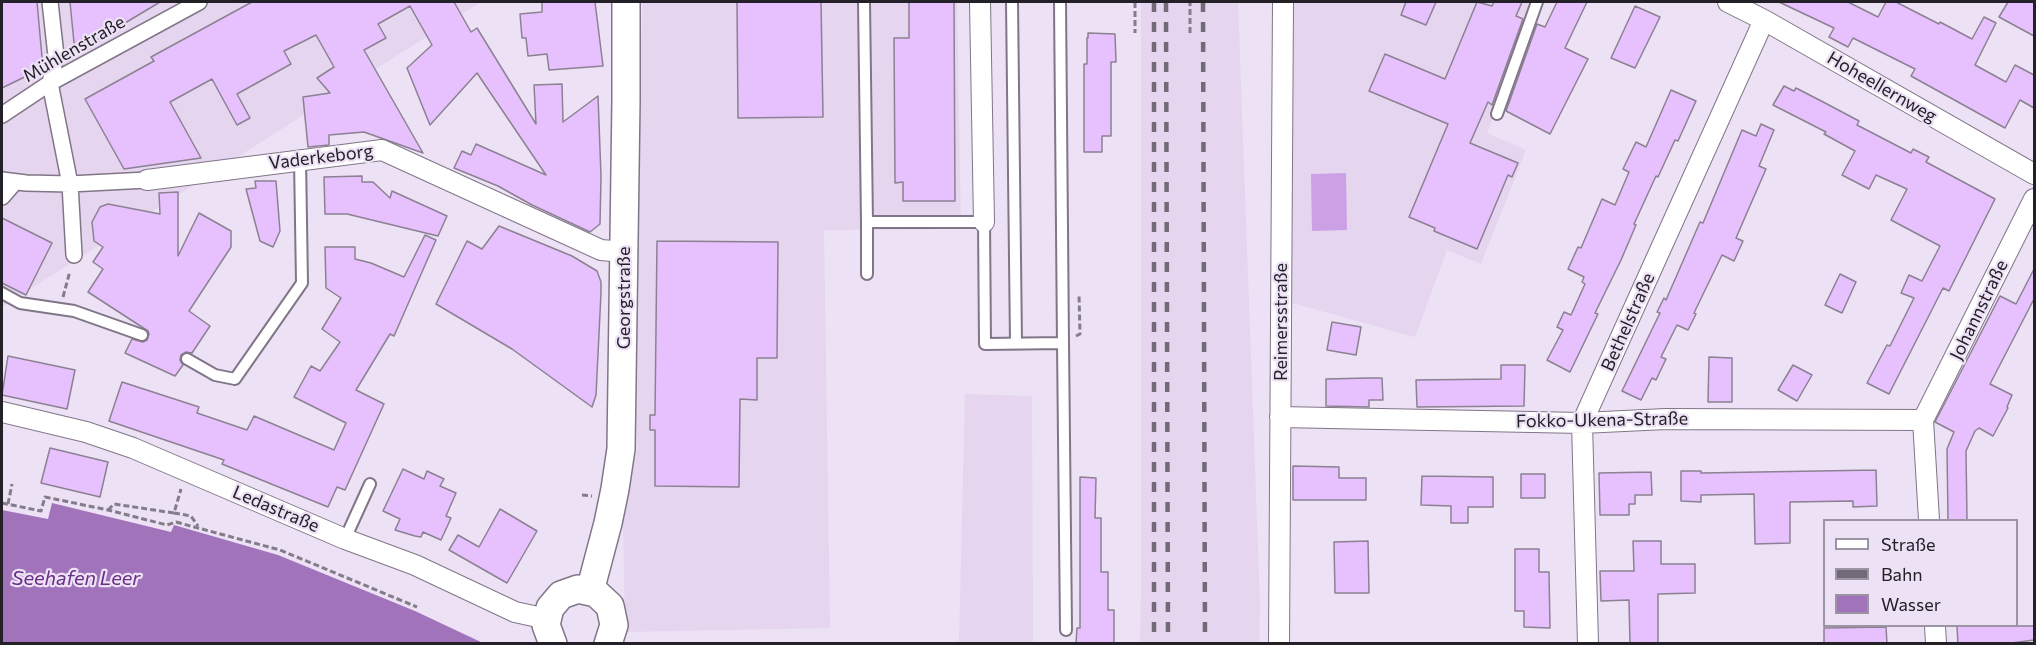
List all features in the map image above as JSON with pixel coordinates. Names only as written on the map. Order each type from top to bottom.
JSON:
[{"type":"main road","name":"Georgstraße","points":[[590,591],[608,523],[621,449],[626,2]]},
{"type":"main road","points":[[550,631],[550,608],[561,595],[578,589],[590,591],[601,596],[613,612],[614,632],[608,644]]},
{"type":"street","points":[[50,2],[56,56],[50,83],[70,184],[74,255]]},
{"type":"street","name":"Mühlenstraße","points":[[2,115],[50,83],[199,2]]},
{"type":"street","points":[[980,2],[984,222]]},
{"type":"street","name":"Reimersstraße","points":[[1279,644],[1283,2]]},
{"type":"street","name":"Hoheellernweg","points":[[1728,2],[1764,20],[2034,174]]},
{"type":"street","name":"Bethelstraße","points":[[1588,644],[1582,423],[1764,20]]},
{"type":"street","name":"Vaderkeborg","points":[[8,182],[70,184],[147,180],[382,150],[601,250],[624,252]]},
{"type":"street","points":[[2,197],[8,182]]},
{"type":"street","name":"Johannstraße","points":[[1923,420],[2034,199]]},
{"type":"street","name":"Ledastraße","points":[[2,412],[86,432],[133,448],[345,539],[415,565],[550,631]]},
{"type":"street","name":"Fokko-Ukena-Straße","points":[[1280,417],[1582,423],[1666,419],[1923,420]]},
{"type":"street","points":[[1923,420],[1929,519]]},
{"type":"street","points":[[1935,627],[1936,644]]},
{"type":"lane","points":[[864,2],[867,274]]},
{"type":"lane","points":[[1012,2],[1016,343]]},
{"type":"lane","points":[[1060,2],[1066,630]]},
{"type":"lane","points":[[1497,114],[1537,2]]},
{"type":"lane","points":[[187,359],[215,375],[235,379],[302,283],[300,159]]},
{"type":"lane","points":[[867,222],[984,222],[985,344],[1063,343]]},
{"type":"lane","points":[[2,293],[20,303],[74,311],[142,335]]},
{"type":"lane","points":[[345,539],[370,484]]},
{"type":"path","points":[[1135,2],[1135,33]]},
{"type":"path","points":[[1190,2],[1190,33]]},
{"type":"path","points":[[61,308],[74,255]]},
{"type":"path","points":[[174,513],[187,470]]},
{"type":"path","points":[[8,504],[12,484]]},
{"type":"path","points":[[2,503],[41,511],[45,497],[167,525],[176,522],[280,550],[417,607]]},
{"type":"path","points":[[108,510],[114,504],[191,516],[198,528]]},
{"type":"shaded area","points":[[2,2],[481,2],[2,307]]},
{"type":"shaded area","points":[[643,2],[957,2],[961,229],[824,230],[830,628],[625,632],[623,518],[637,450],[638,101]]},
{"type":"shaded area","points":[[1141,2],[1238,2],[1260,605],[1259,643],[1140,643]]},
{"type":"shaded area","points":[[1283,2],[1537,2],[1487,133],[1526,150],[1481,264],[1447,250],[1415,337],[1281,300]]},
{"type":"shaded area","points":[[1346,173],[1347,230],[1312,231],[1311,174]]},
{"type":"shaded area","points":[[965,394],[1032,396],[1033,643],[959,643]]},
{"type":"water","name":"Seehafen Leer","points":[[52,503],[171,532],[174,525],[278,555],[415,611],[483,643],[2,643],[2,510],[48,519]]},
{"type":"building","points":[[2,2],[37,2],[43,68],[2,88]]},
{"type":"building","points":[[70,2],[160,2],[75,53]]},
{"type":"building","points":[[252,2],[454,2],[471,32],[477,28],[536,124],[534,85],[562,84],[563,122],[598,96],[600,224],[590,232],[498,186],[454,168],[462,151],[471,155],[476,144],[546,175],[477,73],[430,125],[407,68],[432,45],[410,6],[378,24],[386,38],[364,50],[423,153],[364,132],[329,135],[329,145],[308,147],[303,97],[330,93],[317,78],[334,67],[316,35],[284,51],[291,64],[237,94],[250,118],[237,125],[212,79],[170,102],[201,158],[124,169],[85,99],[154,61],[151,57]]},
{"type":"building","points":[[542,2],[595,2],[603,66],[549,70],[547,54],[528,56],[526,38],[522,38],[520,14],[542,12]]},
{"type":"building","points":[[737,2],[821,2],[823,117],[738,118]]},
{"type":"building","points":[[909,2],[954,2],[955,201],[903,201],[903,182],[895,183],[894,38],[909,38]]},
{"type":"building","points":[[1406,2],[1436,2],[1426,25],[1401,15]]},
{"type":"building","points":[[1477,2],[1492,6],[1494,2],[1522,2],[1516,16],[1523,19],[1492,105],[1488,102],[1470,143],[1518,163],[1512,177],[1508,175],[1477,249],[1434,231],[1435,228],[1409,217],[1448,124],[1369,91],[1385,54],[1445,79]]},
{"type":"building","points":[[1557,2],[1587,2],[1565,48],[1588,59],[1550,134],[1506,111],[1537,24],[1545,27]]},
{"type":"building","points":[[1779,2],[1848,2],[1878,17],[1886,2],[1896,2],[1972,39],[1984,17],[1996,23],[1975,65],[2006,82],[2015,65],[2034,75],[2034,108],[2020,100],[2005,128],[1911,76],[1915,69],[1853,38],[1848,47],[1829,37],[1834,28]]},
{"type":"building","points":[[2008,2],[2034,2],[2034,36],[1999,17]]},
{"type":"building","points":[[1635,6],[1660,17],[1635,68],[1611,58]]},
{"type":"building","points":[[1088,33],[1115,34],[1116,62],[1111,62],[1111,136],[1102,136],[1102,152],[1084,152],[1084,64],[1087,64]]},
{"type":"building","points":[[1784,86],[1794,91],[1796,88],[1827,104],[1859,121],[1857,125],[1911,153],[1913,149],[1929,157],[1926,162],[1995,199],[1949,291],[1943,288],[1889,394],[1867,383],[1887,345],[1890,346],[1914,298],[1901,293],[1909,275],[1922,281],[1940,246],[1891,220],[1907,189],[1876,175],[1869,189],[1842,175],[1855,151],[1824,134],[1826,132],[1773,105]]},
{"type":"building","points":[[1671,90],[1696,101],[1678,141],[1675,140],[1658,177],[1656,176],[1634,224],[1636,225],[1621,260],[1595,313],[1598,314],[1570,372],[1547,360],[1563,330],[1557,327],[1564,312],[1571,315],[1585,284],[1582,282],[1584,277],[1568,269],[1578,247],[1581,248],[1602,199],[1615,205],[1629,172],[1623,169],[1636,142],[1646,147]]},
{"type":"building","points":[[1761,124],[1774,130],[1759,166],[1766,169],[1736,238],[1743,241],[1734,261],[1722,255],[1688,330],[1677,325],[1661,357],[1666,359],[1656,380],[1652,378],[1641,400],[1622,391],[1660,313],[1657,312],[1664,298],[1666,300],[1700,222],[1703,223],[1742,130],[1756,136]]},
{"type":"building","points":[[362,176],[362,182],[373,182],[390,198],[392,191],[447,216],[438,236],[347,214],[325,214],[324,177]]},
{"type":"building","points":[[255,181],[276,181],[280,231],[273,247],[260,241],[246,189],[256,188]]},
{"type":"building","points":[[178,192],[178,256],[199,213],[231,231],[231,247],[189,311],[210,326],[192,353],[186,352],[181,355],[180,360],[183,365],[175,376],[125,353],[132,339],[143,342],[147,340],[148,331],[88,292],[103,269],[93,262],[103,247],[94,241],[92,222],[100,207],[108,204],[160,214],[159,193]]},
{"type":"building","points":[[2,218],[52,243],[26,295],[2,283]]},
{"type":"building","points":[[499,226],[572,256],[597,271],[601,282],[601,293],[596,395],[592,407],[512,349],[436,304],[467,241],[482,249]]},
{"type":"building","points":[[425,235],[436,240],[394,336],[390,334],[356,390],[384,404],[345,490],[337,487],[328,507],[222,464],[224,460],[109,421],[122,382],[199,407],[197,413],[247,430],[254,416],[334,450],[346,423],[294,397],[311,366],[320,371],[340,342],[322,329],[341,298],[326,288],[325,247],[355,247],[355,259],[404,277]]},
{"type":"building","points":[[657,241],[778,242],[777,358],[757,358],[757,400],[740,399],[739,487],[655,486],[655,430],[650,430],[650,415],[655,415]]},
{"type":"building","points":[[2034,269],[2034,299],[1990,384],[2012,395],[2008,408],[1993,436],[1979,428],[1975,431],[1966,451],[1967,519],[1948,519],[1947,449],[1954,432],[1935,422],[2000,296],[2016,304]]},
{"type":"building","points":[[1840,274],[1856,282],[1842,313],[1825,305]]},
{"type":"building","points":[[1332,322],[1361,327],[1356,355],[1327,350]]},
{"type":"building","points":[[8,356],[75,370],[67,409],[2,395]]},
{"type":"building","points":[[1709,357],[1732,358],[1732,402],[1708,402]]},
{"type":"building","points":[[1501,365],[1525,365],[1524,406],[1417,407],[1416,380],[1501,379]]},
{"type":"building","points":[[1793,365],[1812,375],[1797,401],[1778,390]]},
{"type":"building","points":[[1382,378],[1383,400],[1369,400],[1369,407],[1326,406],[1326,379]]},
{"type":"building","points":[[50,448],[108,462],[100,497],[41,483]]},
{"type":"building","points":[[1293,466],[1339,467],[1339,478],[1366,478],[1366,500],[1293,500]]},
{"type":"building","points":[[403,469],[424,479],[427,471],[444,479],[440,486],[456,493],[446,516],[451,518],[441,540],[423,532],[421,537],[395,530],[400,519],[383,511]]},
{"type":"building","points":[[1876,470],[1877,506],[1853,507],[1853,501],[1790,502],[1790,543],[1755,544],[1754,494],[1701,495],[1701,502],[1681,501],[1681,471],[1701,471],[1701,473]]},
{"type":"building","points":[[1651,472],[1652,495],[1635,495],[1635,504],[1629,504],[1629,515],[1600,515],[1599,473]]},
{"type":"building","points":[[1521,474],[1545,474],[1545,498],[1521,498]]},
{"type":"building","points":[[1422,476],[1493,477],[1493,507],[1468,507],[1468,523],[1451,523],[1451,506],[1421,505]]},
{"type":"building","points":[[1080,477],[1096,478],[1095,518],[1101,518],[1101,572],[1108,572],[1108,610],[1114,610],[1114,644],[1076,644],[1077,628],[1080,628]]},
{"type":"building","points":[[500,509],[537,531],[507,583],[449,550],[458,535],[479,547]]},
{"type":"building","points":[[1368,541],[1369,593],[1335,593],[1334,542]]},
{"type":"building","points":[[1633,541],[1661,541],[1661,564],[1695,564],[1695,593],[1658,594],[1658,644],[1630,644],[1629,600],[1601,601],[1600,571],[1634,571]]},
{"type":"building","points":[[1515,549],[1539,549],[1539,572],[1549,572],[1550,628],[1524,627],[1524,611],[1515,611]]},
{"type":"building","points":[[2034,626],[2034,640],[2004,644],[1958,644],[1957,627]]},
{"type":"building","points":[[1886,627],[1887,644],[1824,644],[1824,628]]},
{"type":"railway","points":[[1154,2],[1154,644]]},
{"type":"railway","points":[[1166,2],[1168,644]]},
{"type":"railway","points":[[1203,2],[1205,644]]}]
